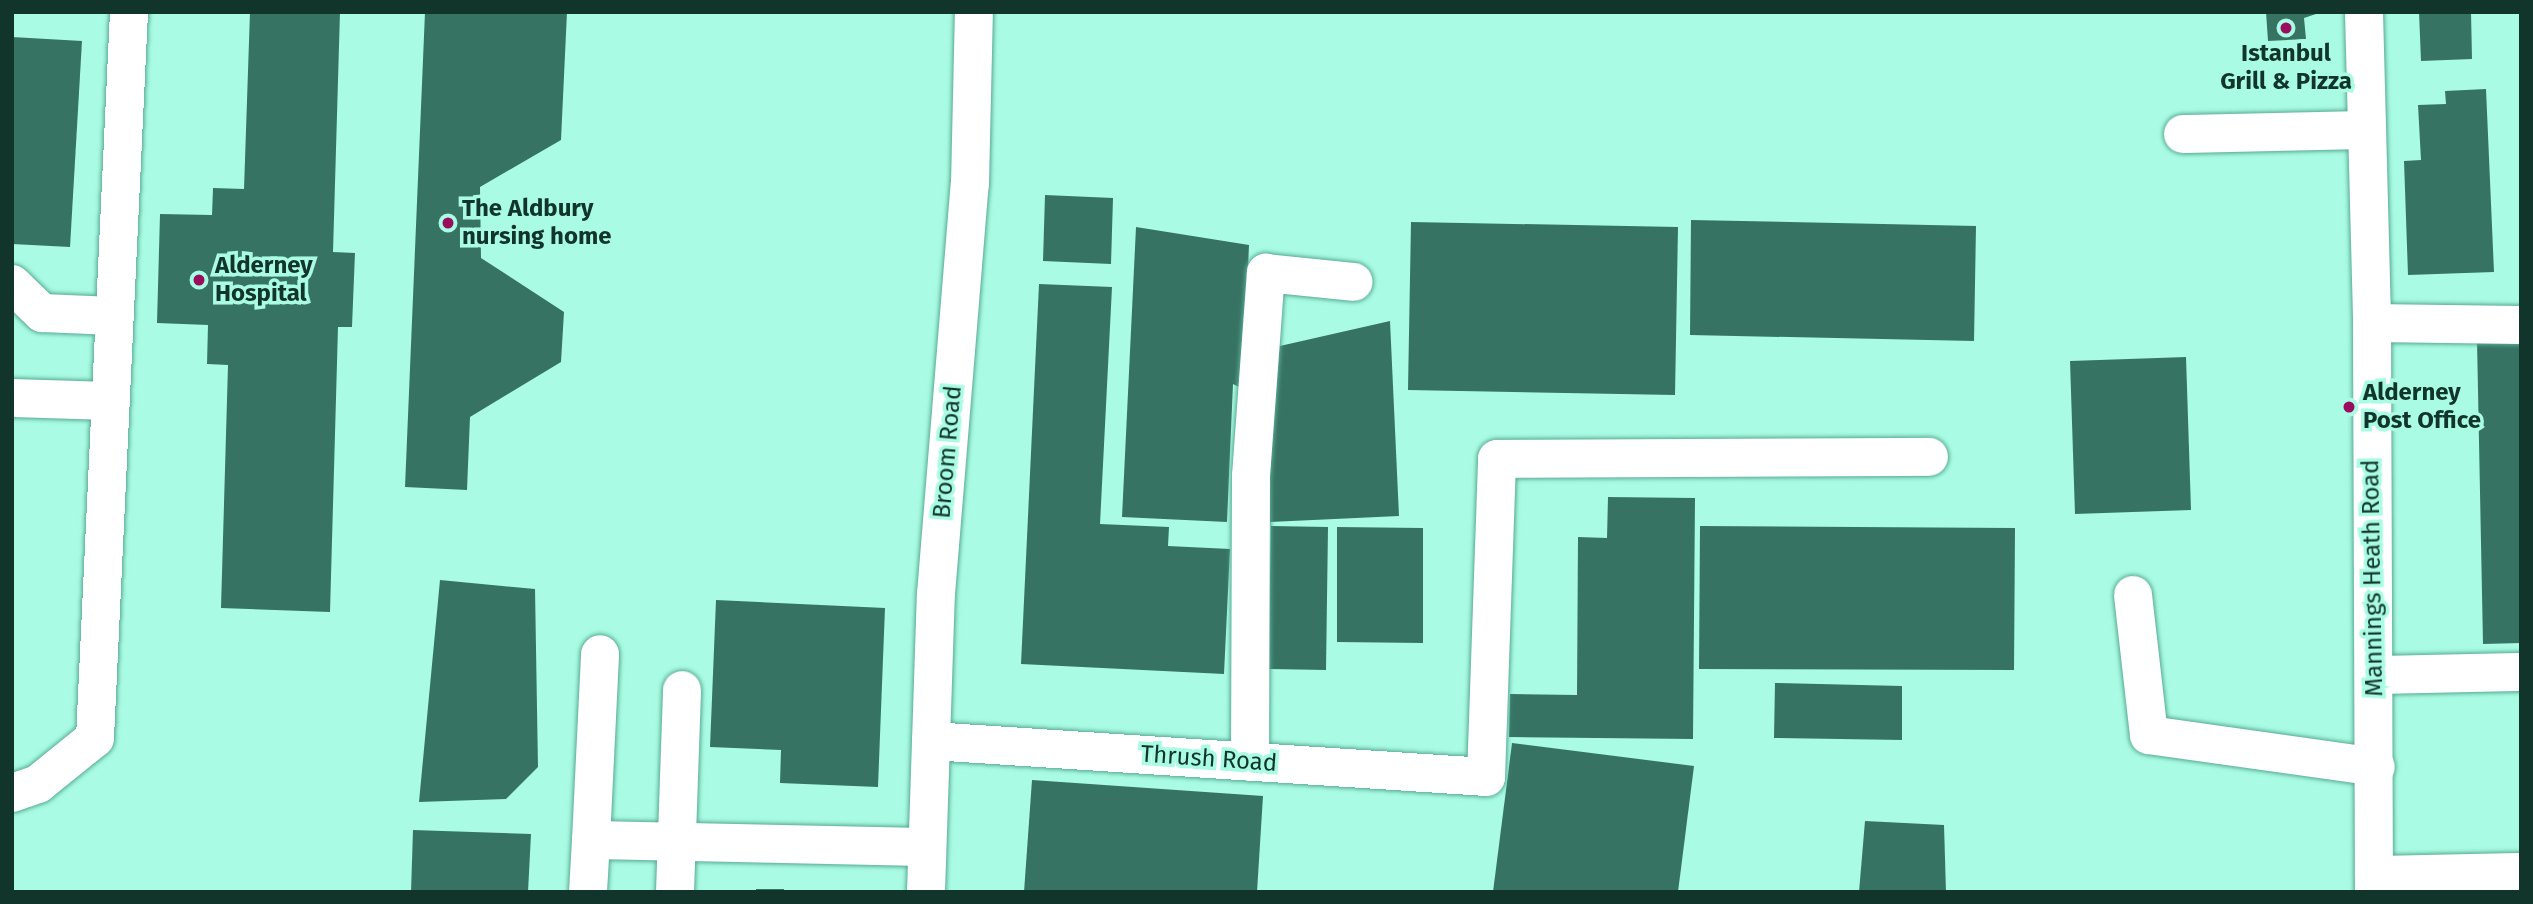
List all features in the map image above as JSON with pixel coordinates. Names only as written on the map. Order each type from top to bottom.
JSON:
[{"type":"street","points":[[12,793],[38,784],[95,738],[128,12]]},
{"type":"street","name":"Broom Road","points":[[926,892],[936,594],[970,184],[974,12]]},
{"type":"street","name":"Mannings Heath Road","points":[[2364,12],[2372,323],[2376,767],[2374,884]]},
{"type":"street","points":[[2183,134],[2366,130]]},
{"type":"street","points":[[1250,762],[1251,476],[1266,273],[1354,282]]},
{"type":"street","points":[[12,284],[42,313],[114,316]]},
{"type":"street","points":[[2372,323],[2521,325]]},
{"type":"street","points":[[12,398],[110,401]]},
{"type":"street","name":"Thrush Road","points":[[931,741],[1486,776],[1497,459],[1929,457]]},
{"type":"street","points":[[2133,595],[2149,735],[2376,767]]},
{"type":"street","points":[[588,892],[600,654]]},
{"type":"street","points":[[2375,676],[2521,672]]},
{"type":"street","points":[[675,892],[682,690]]},
{"type":"street","points":[[591,841],[927,847]]},
{"type":"street","points":[[2374,884],[2521,872]]},
{"type":"building","points":[[250,12],[340,12],[333,252],[355,253],[352,327],[338,327],[330,612],[221,608],[228,365],[207,364],[208,325],[157,323],[160,214],[212,215],[213,188],[244,189]]},
{"type":"building","name":"The Aldbury nursing home","points":[[425,12],[567,12],[561,140],[480,187],[481,258],[564,312],[561,362],[470,417],[467,490],[405,487]]},
{"type":"building","name":"Istanbul Grill & Pizza","points":[[2266,12],[2319,13],[2304,18],[2306,39],[2268,41]]},
{"type":"building","points":[[2419,12],[2471,12],[2472,59],[2421,61]]},
{"type":"building","points":[[12,37],[82,41],[70,247],[12,244]]},
{"type":"building","points":[[2486,89],[2494,272],[2408,275],[2404,161],[2421,160],[2418,105],[2446,104],[2445,91]]},
{"type":"building","points":[[1045,195],[1113,198],[1111,264],[1043,261]]},
{"type":"building","points":[[1691,220],[1976,226],[1974,341],[1690,335]]},
{"type":"building","points":[[1411,222],[1678,227],[1675,395],[1408,390]]},
{"type":"building","points":[[1136,227],[1249,245],[1243,389],[1233,384],[1227,522],[1122,517]]},
{"type":"building","points":[[1039,284],[1112,287],[1100,524],[1169,527],[1168,546],[1230,549],[1224,674],[1021,664]]},
{"type":"building","points":[[1390,321],[1399,516],[1270,522],[1267,349]]},
{"type":"building","points":[[2521,339],[2521,643],[2483,644],[2477,340]]},
{"type":"building","points":[[2186,357],[2191,510],[2075,514],[2070,361]]},
{"type":"building","points":[[1608,497],[1695,498],[1693,739],[1509,737],[1510,694],[1577,695],[1578,537],[1607,538]]},
{"type":"building","points":[[1271,526],[1328,527],[1326,670],[1268,669]]},
{"type":"building","points":[[1700,526],[2015,528],[2014,670],[1699,669]]},
{"type":"building","points":[[1337,527],[1423,528],[1423,643],[1337,642]]},
{"type":"building","points":[[440,580],[535,589],[538,767],[506,799],[419,802]]},
{"type":"building","points":[[716,600],[885,608],[878,787],[780,783],[781,750],[710,747]]},
{"type":"building","points":[[1775,683],[1902,686],[1902,740],[1774,738]]},
{"type":"building","points":[[1512,743],[1694,766],[1678,892],[1493,892]]},
{"type":"building","points":[[1032,780],[1263,796],[1257,892],[1024,892]]},
{"type":"building","points":[[1865,821],[1944,825],[1946,892],[1859,892]]},
{"type":"building","points":[[413,830],[531,834],[528,892],[411,892]]},
{"type":"building","points":[[756,889],[784,889],[784,892],[756,892]]},
{"type":"place","name":"Istanbul Grill & Pizza","points":[[2286,28]]},
{"type":"place","name":"The Aldbury nursing home","points":[[448,223]]},
{"type":"place","name":"Alderney Hospital","points":[[199,280]]},
{"type":"place","name":"Alderney Post Office","points":[[2349,407]]}]
